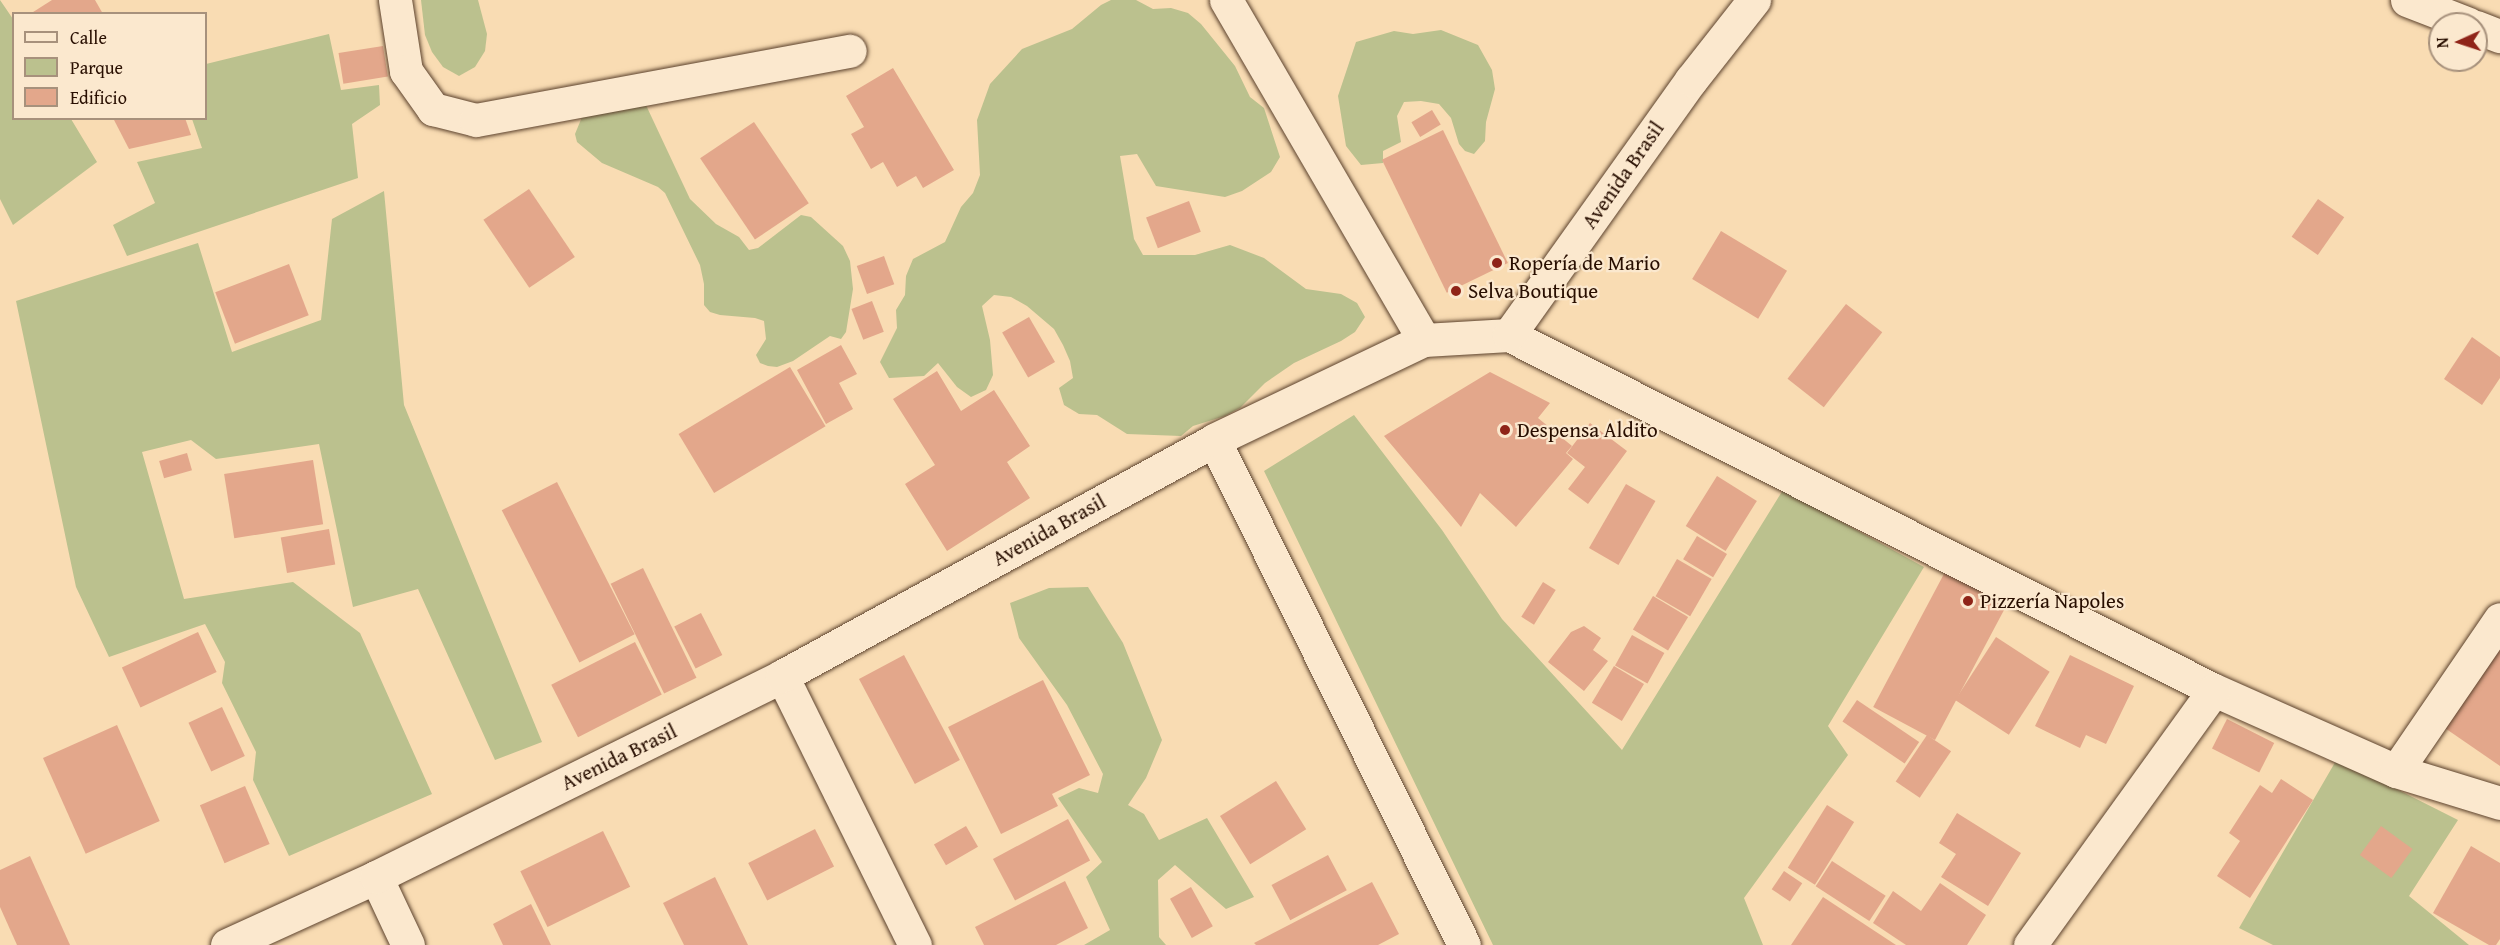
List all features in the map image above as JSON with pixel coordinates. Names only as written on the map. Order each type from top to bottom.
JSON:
[{"type":"street","points":[[395,0],[406,71],[433,109],[476,120],[850,51]]},
{"type":"street","points":[[1226,0],[1424,340]]},
{"type":"street","name":"Avenida Brasil","points":[[227,945],[376,877],[782,676],[1214,440],[1424,340],[1509,335],[1690,80],[1754,0]]},
{"type":"street","points":[[2407,0],[2438,12]]},
{"type":"street","points":[[1509,335],[2214,690],[2396,771],[2500,803]]},
{"type":"street","points":[[1214,440],[1464,945]]},
{"type":"street","points":[[2396,771],[2500,619]]},
{"type":"street","points":[[782,676],[915,945]]},
{"type":"street","points":[[2030,945],[2214,690]]},
{"type":"street","points":[[376,877],[408,945]]},
{"type":"green space","points":[[0,0],[12,18],[12,120],[72,120],[97,162],[13,225],[0,199]]},
{"type":"green space","points":[[421,0],[478,0],[487,34],[485,51],[475,67],[459,76],[443,67],[432,52],[425,35]]},
{"type":"green space","points":[[1111,0],[1136,0],[1153,9],[1171,8],[1188,13],[1201,24],[1235,66],[1250,97],[1264,108],[1280,157],[1271,172],[1242,191],[1225,197],[1156,186],[1137,154],[1120,156],[1134,239],[1143,255],[1195,255],[1230,245],[1264,258],[1306,289],[1341,294],[1357,303],[1365,317],[1355,332],[1294,363],[1265,383],[1240,408],[1225,416],[1193,426],[1181,436],[1127,434],[1097,415],[1079,414],[1064,405],[1059,388],[1073,378],[1070,361],[1063,345],[1054,329],[1027,306],[1011,297],[994,295],[982,306],[990,340],[993,375],[986,390],[971,397],[957,387],[938,363],[924,376],[889,378],[880,362],[897,328],[896,310],[905,295],[906,276],[913,259],[945,242],[961,207],[973,193],[980,175],[977,120],[990,84],[1022,49],[1072,29],[1101,5]]},
{"type":"green space","points":[[1441,30],[1478,45],[1492,70],[1495,89],[1486,122],[1485,141],[1474,154],[1465,151],[1459,144],[1451,118],[1439,104],[1421,101],[1404,102],[1397,116],[1401,142],[1383,151],[1383,163],[1361,165],[1346,146],[1338,96],[1356,42],[1394,31],[1413,34]]},
{"type":"green space","points":[[329,34],[341,90],[379,85],[380,105],[352,124],[358,178],[127,256],[113,225],[155,203],[137,162],[202,148],[192,120],[207,120],[207,64]]},
{"type":"green space","points":[[645,103],[690,199],[716,224],[739,237],[749,250],[758,248],[801,215],[811,217],[843,246],[850,261],[853,289],[846,332],[841,339],[830,336],[793,361],[777,367],[768,366],[760,363],[756,355],[766,339],[764,321],[720,315],[710,312],[704,305],[704,284],[700,265],[665,193],[658,187],[602,163],[577,142],[575,134],[582,117]]},
{"type":"green space","points":[[384,191],[404,405],[542,742],[495,760],[418,589],[353,607],[319,444],[216,459],[191,440],[142,452],[184,599],[293,582],[360,633],[432,794],[289,856],[253,780],[256,752],[222,683],[225,662],[205,624],[109,657],[76,587],[16,301],[198,243],[232,352],[321,320],[332,219]]},
{"type":"green space","points":[[1354,415],[1442,530],[1502,619],[1622,750],[1783,490],[1924,567],[1828,726],[1848,755],[1744,898],[1763,945],[1493,945],[1264,471]]},
{"type":"green space","points":[[1088,587],[1123,643],[1162,740],[1146,778],[1128,805],[1144,814],[1159,840],[1207,818],[1254,897],[1226,909],[1175,865],[1158,880],[1159,937],[1166,945],[1084,945],[1110,930],[1086,877],[1102,862],[1058,798],[1079,788],[1098,793],[1103,774],[1067,705],[1019,638],[1010,603],[1049,588]]},
{"type":"green space","points":[[2337,759],[2458,820],[2409,896],[2469,945],[2273,945],[2239,928]]},
{"type":"building","points":[[52,0],[95,0],[102,12],[33,12]]},
{"type":"building","points":[[383,46],[388,77],[343,84],[339,53]]},
{"type":"building","points":[[893,68],[954,170],[923,188],[916,176],[897,187],[883,162],[871,169],[851,134],[864,127],[846,96]]},
{"type":"building","points":[[1432,110],[1441,125],[1420,137],[1411,122]]},
{"type":"building","points":[[114,120],[186,120],[191,135],[129,149]]},
{"type":"building","points":[[754,122],[809,203],[755,240],[700,158]]},
{"type":"building","points":[[1443,130],[1508,263],[1447,293],[1382,160]]},
{"type":"building","points":[[529,189],[575,257],[529,288],[483,220]]},
{"type":"building","points":[[2318,199],[2344,217],[2318,255],[2292,237]]},
{"type":"building","points":[[1189,201],[1201,232],[1158,248],[1146,217]]},
{"type":"building","points":[[1721,231],[1787,271],[1758,319],[1692,279]]},
{"type":"building","points":[[884,256],[894,284],[867,294],[857,266]]},
{"type":"building","points":[[289,264],[309,315],[235,344],[215,292]]},
{"type":"building","points":[[872,301],[884,332],[863,340],[851,309]]},
{"type":"building","points":[[1846,304],[1882,332],[1824,407],[1788,379]]},
{"type":"building","points":[[1029,317],[1055,362],[1028,378],[1002,332]]},
{"type":"building","points":[[2472,337],[2500,357],[2500,378],[2482,405],[2444,379]]},
{"type":"building","points":[[841,345],[857,374],[839,383],[853,409],[826,424],[797,370]]},
{"type":"building","points":[[790,367],[826,426],[714,493],[679,434]]},
{"type":"building","points":[[937,371],[961,411],[994,390],[1030,446],[1007,462],[1030,498],[947,551],[905,484],[935,465],[893,399]]},
{"type":"building","points":[[1490,372],[1550,403],[1538,418],[1572,446],[1566,453],[1573,459],[1516,527],[1480,493],[1461,527],[1384,436]]},
{"type":"building","points":[[1590,423],[1627,451],[1588,504],[1568,489],[1585,467],[1567,453]]},
{"type":"building","points":[[187,453],[192,470],[164,478],[159,461]]},
{"type":"building","points":[[313,460],[323,524],[234,538],[224,474]]},
{"type":"building","points":[[1717,476],[1757,501],[1726,551],[1686,526]]},
{"type":"building","points":[[557,482],[635,634],[579,663],[502,510]]},
{"type":"building","points":[[1626,484],[1655,501],[1618,565],[1589,548]]},
{"type":"building","points":[[329,529],[335,564],[287,573],[281,538]]},
{"type":"building","points":[[1697,536],[1727,554],[1713,577],[1683,559]]},
{"type":"building","points":[[1677,559],[1712,579],[1690,616],[1656,596]]},
{"type":"building","points":[[643,568],[696,678],[664,693],[611,584]]},
{"type":"building","points":[[1945,572],[2007,605],[1935,740],[1873,707]]},
{"type":"building","points":[[1543,582],[1556,590],[1534,625],[1521,617]]},
{"type":"building","points":[[1653,596],[1688,617],[1668,651],[1633,629]]},
{"type":"building","points":[[701,613],[722,655],[696,668],[674,627]]},
{"type":"building","points":[[1584,626],[1601,638],[1593,650],[1608,661],[1584,691],[1548,662],[1571,632]]},
{"type":"building","points":[[198,632],[217,672],[140,707],[122,667]]},
{"type":"building","points":[[1632,635],[1664,653],[1647,684],[1615,666]]},
{"type":"building","points":[[1996,637],[2050,672],[2009,735],[1955,700]]},
{"type":"building","points":[[2500,639],[2500,766],[2439,724]]},
{"type":"building","points":[[635,642],[662,695],[578,737],[551,685]]},
{"type":"building","points":[[904,655],[960,760],[915,784],[859,679]]},
{"type":"building","points":[[2070,655],[2134,686],[2106,744],[2086,735],[2080,748],[2035,726]]},
{"type":"building","points":[[1614,666],[1644,684],[1622,721],[1592,703]]},
{"type":"building","points":[[1043,680],[1090,775],[1052,794],[1058,806],[1001,834],[948,727]]},
{"type":"building","points":[[1857,700],[1919,742],[1905,763],[1842,722]]},
{"type":"building","points":[[222,707],[245,756],[211,772],[188,723]]},
{"type":"building","points":[[2227,719],[2274,743],[2259,772],[2212,748]]},
{"type":"building","points":[[117,725],[160,821],[86,854],[43,758]]},
{"type":"building","points":[[1927,735],[1951,751],[1920,798],[1896,781]]},
{"type":"building","points":[[2281,779],[2313,800],[2250,898],[2217,876],[2240,841],[2229,833],[2260,785],[2272,793]]},
{"type":"building","points":[[1276,781],[1306,829],[1250,864],[1220,816]]},
{"type":"building","points":[[245,786],[270,844],[225,863],[200,805]]},
{"type":"building","points":[[1827,805],[1854,822],[1815,885],[1788,868]]},
{"type":"building","points":[[1957,813],[2021,853],[1988,906],[1941,877],[1956,854],[1939,843]]},
{"type":"building","points":[[1068,819],[1090,860],[1015,900],[993,859]]},
{"type":"building","points":[[966,826],[978,847],[946,865],[934,845]]},
{"type":"building","points":[[2381,826],[2413,849],[2391,878],[2360,855]]},
{"type":"building","points":[[815,829],[834,866],[767,900],[748,863]]},
{"type":"building","points":[[603,831],[630,887],[547,927],[520,871]]},
{"type":"building","points":[[2471,846],[2500,863],[2500,939],[2496,945],[2489,945],[2433,913]]},
{"type":"building","points":[[1328,855],[1347,890],[1290,920],[1271,885]]},
{"type":"building","points":[[30,856],[70,945],[17,945],[0,907],[0,870]]},
{"type":"building","points":[[1832,861],[1886,896],[1869,921],[1816,886]]},
{"type":"building","points":[[1784,871],[1802,883],[1790,902],[1772,889]]},
{"type":"building","points":[[715,877],[748,945],[684,945],[663,903]]},
{"type":"building","points":[[1065,881],[1088,928],[1056,945],[984,945],[975,927]]},
{"type":"building","points":[[1372,882],[1399,934],[1378,945],[1256,945],[1254,943]]},
{"type":"building","points":[[1940,883],[1986,915],[1967,945],[1906,945],[1873,923],[1893,891],[1921,911]]},
{"type":"building","points":[[1191,887],[1213,926],[1192,938],[1170,899]]},
{"type":"building","points":[[1823,897],[1896,945],[1791,945]]},
{"type":"building","points":[[531,904],[551,945],[503,945],[493,924]]},
{"type":"place","name":"Ropería de Mario","points":[[1497,263]]},
{"type":"place","name":"Selva Boutique","points":[[1456,291]]},
{"type":"place","name":"Despensa Aldito","points":[[1505,430]]},
{"type":"place","name":"Pizzería Napoles","points":[[1968,601]]}]
